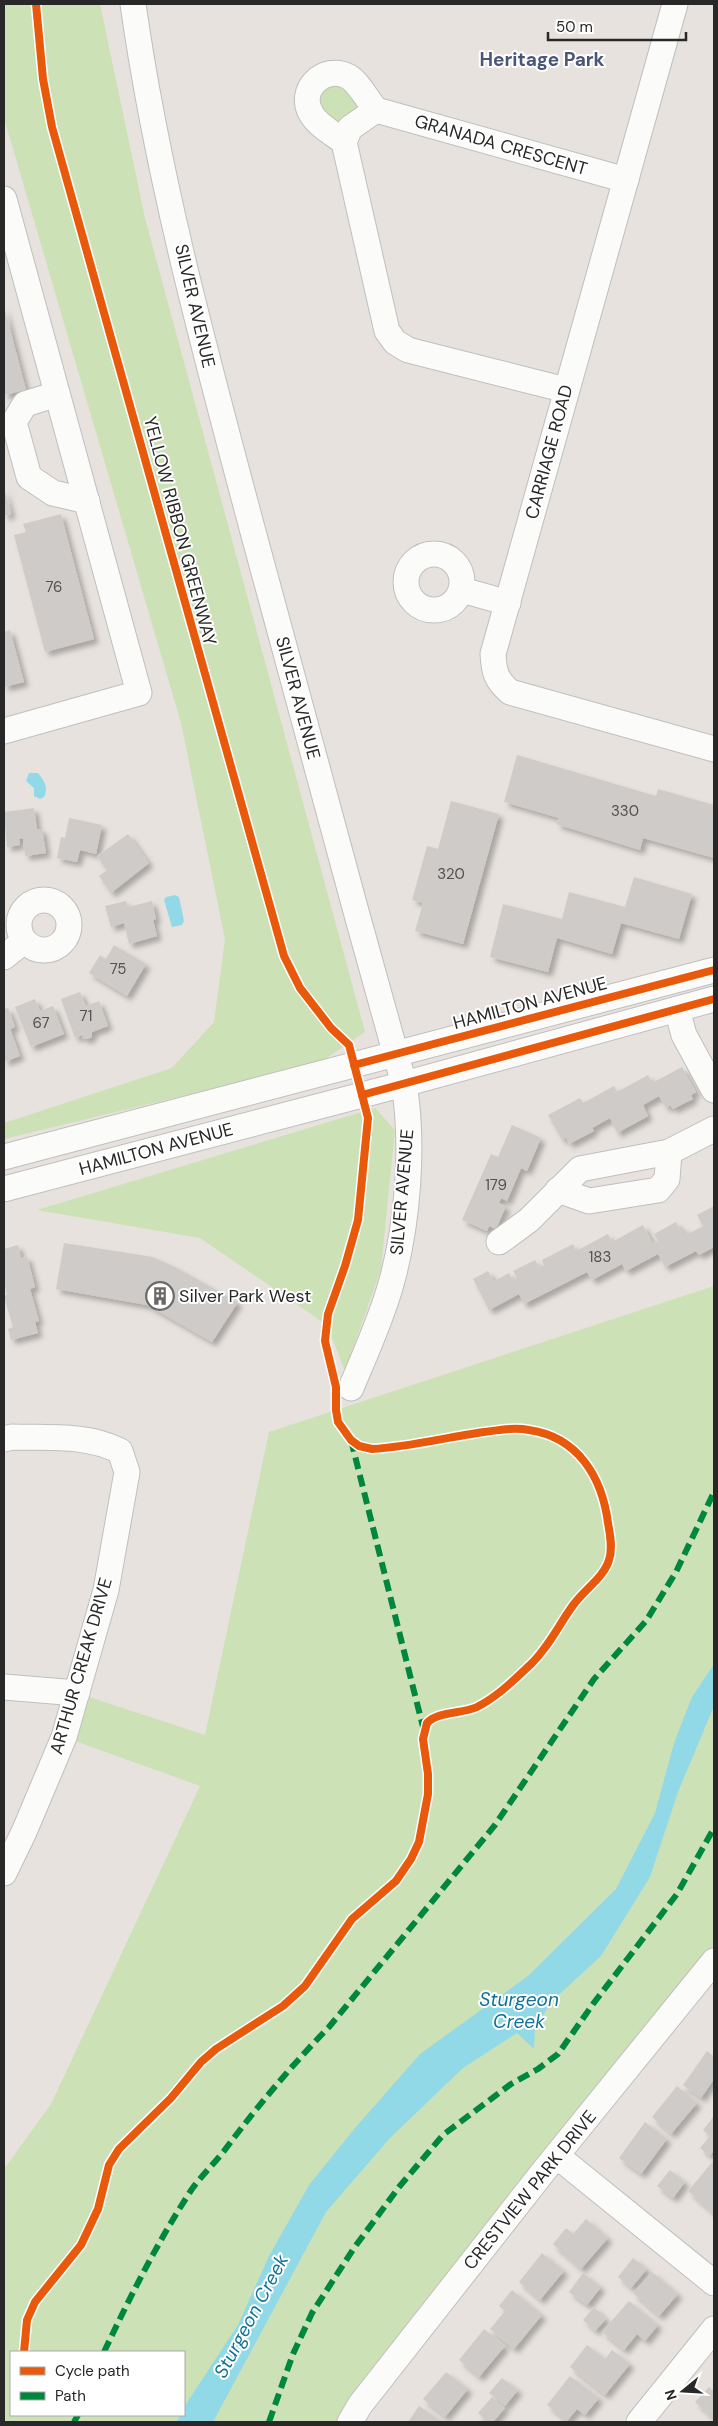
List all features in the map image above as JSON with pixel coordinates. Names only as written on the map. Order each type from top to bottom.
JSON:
[{"type":"street","name":"SILVER AVENUE","points":[[133,4],[161,155],[203,342],[404,1084],[410,1135],[398,1255],[381,1313],[351,1388]]},
{"type":"street","name":"CARRIAGE ROAD","points":[[675,4],[493,654],[494,670],[497,679],[510,692],[714,749]]},
{"type":"street","points":[[344,142],[312,116],[307,104],[309,88],[321,76],[335,73],[350,78],[376,110],[350,128],[344,142],[377,294],[387,331],[395,342],[408,350],[566,390]]},
{"type":"street","name":"GRANADA CRESCENT","points":[[376,110],[626,180]]},
{"type":"street","points":[[4,198],[139,693],[4,731]]},
{"type":"street","points":[[57,394],[25,404],[14,422],[28,477],[53,494],[87,501]]},
{"type":"street","points":[[462,590],[508,603]]},
{"type":"street","points":[[4,958],[24,941]]},
{"type":"street","name":"HAMILTON AVENUE","points":[[4,1156],[714,970]]},
{"type":"street","name":"HAMILTON AVENUE","points":[[4,1189],[404,1084],[714,999]]},
{"type":"street","points":[[677,1009],[684,1035],[714,1090]]},
{"type":"street","points":[[500,1242],[529,1220],[580,1169],[669,1152],[714,1129]]},
{"type":"street","points":[[558,1190],[589,1201],[658,1190],[667,1179],[669,1152]]},
{"type":"street","name":"ARTHUR CREAK DRIVE","points":[[4,1440],[12,1437],[87,1439],[104,1443],[120,1451],[127,1472],[106,1590],[64,1737],[4,1874]]},
{"type":"street","points":[[4,1687],[77,1693]]},
{"type":"street","name":"CRESTVIEW PARK DRIVE","points":[[350,2422],[360,2405],[714,1961]]},
{"type":"street","points":[[557,2156],[714,2284]]},
{"type":"street","points":[[639,2422],[714,2330]]},
{"type":"green space","points":[[4,4],[100,4],[145,218],[365,1032],[319,1063],[4,1139],[4,1123],[172,1068],[214,1022],[225,939],[181,723],[4,118]]},
{"type":"green space","points":[[335,73],[376,110],[344,142],[309,88]]},
{"type":"green space","points":[[375,1108],[395,1130],[381,1269],[345,1371],[327,1325],[200,1238],[37,1210]]},
{"type":"green space","points":[[714,1286],[714,1961],[350,2422],[4,2422],[4,2169],[51,2104],[200,1786],[64,1737],[77,1693],[205,1735],[269,1432]]},
{"type":"water","points":[[29,773],[38,773],[42,778],[46,787],[44,797],[40,799],[34,796],[34,788],[26,781]]},
{"type":"water","points":[[175,895],[179,897],[184,921],[182,925],[172,927],[164,900],[166,897]]},
{"type":"water","name":"Sturgeon Creek","points":[[714,1664],[714,1706],[678,1792],[650,1877],[601,1956],[552,2001],[535,2028],[534,2049],[517,2033],[463,2068],[390,2138],[326,2212],[213,2422],[177,2422],[180,2416],[185,2416],[185,2405],[238,2325],[269,2256],[309,2185],[355,2128],[420,2054],[528,1976],[616,1889],[655,1813],[674,1743],[692,1697]]},
{"type":"building","points":[[4,306],[26,390],[4,395]]},
{"type":"building","points":[[4,488],[11,514],[4,516]]},
{"type":"building","points":[[61,514],[94,639],[45,652],[14,535],[26,532],[23,524]]},
{"type":"building","points":[[10,630],[24,682],[4,687],[4,632]]},
{"type":"building","points":[[517,755],[656,796],[658,789],[714,805],[714,858],[643,838],[640,850],[556,824],[559,818],[504,802]]},
{"type":"building","points":[[451,801],[499,814],[463,944],[415,931],[423,903],[412,900],[427,846],[438,849]]},
{"type":"building","points":[[34,808],[37,829],[42,829],[46,853],[25,856],[23,838],[19,839],[20,845],[7,847],[4,812]]},
{"type":"building","points":[[69,818],[102,825],[96,854],[80,850],[77,862],[57,858],[61,837],[65,838]]},
{"type":"building","points":[[128,834],[149,863],[111,893],[99,876],[107,870],[97,856]]},
{"type":"building","points":[[634,877],[692,894],[679,939],[621,923],[612,954],[557,938],[548,972],[490,957],[503,904],[562,919],[569,892],[625,907]]},
{"type":"building","points":[[126,901],[128,907],[152,901],[156,919],[153,920],[157,936],[129,944],[124,923],[111,927],[105,906]]},
{"type":"building","points":[[114,945],[146,964],[127,996],[89,973],[100,955],[106,959]]},
{"type":"building","points":[[80,992],[86,1006],[99,1001],[108,1026],[92,1032],[92,1037],[87,1039],[83,1039],[82,1035],[75,1038],[61,999]]},
{"type":"building","points":[[35,999],[40,1011],[53,1006],[64,1034],[31,1047],[15,1007]]},
{"type":"building","points":[[8,1008],[15,1027],[10,1029],[20,1056],[4,1062],[4,1009]]},
{"type":"building","points":[[682,1067],[696,1092],[691,1095],[693,1099],[673,1109],[670,1105],[666,1108],[659,1096],[643,1105],[648,1116],[617,1133],[610,1118],[592,1128],[594,1131],[569,1144],[566,1137],[562,1140],[548,1115],[580,1098],[583,1103],[614,1086],[617,1092],[648,1075],[652,1083]]},
{"type":"building","points":[[512,1125],[541,1138],[527,1171],[521,1168],[507,1201],[501,1198],[499,1203],[506,1206],[496,1229],[489,1226],[487,1231],[462,1220],[491,1154],[498,1157]]},
{"type":"building","points":[[714,1206],[714,1247],[699,1255],[696,1251],[665,1267],[658,1254],[626,1271],[622,1264],[592,1280],[587,1272],[524,1304],[519,1294],[489,1310],[473,1279],[488,1271],[494,1281],[509,1273],[513,1281],[517,1278],[513,1271],[535,1260],[539,1267],[544,1265],[542,1260],[573,1244],[576,1251],[608,1234],[612,1242],[643,1225],[653,1244],[658,1241],[654,1234],[676,1222],[680,1230],[684,1228],[688,1234],[703,1226],[697,1215]]},
{"type":"building","name":"Silver Park West","points":[[64,1243],[153,1257],[238,1302],[212,1342],[147,1305],[56,1289]]},
{"type":"building","points":[[18,1245],[21,1258],[27,1256],[35,1287],[30,1289],[39,1321],[35,1322],[38,1333],[11,1340],[8,1329],[13,1327],[4,1296],[7,1295],[4,1281],[4,1249]]},
{"type":"building","points":[[707,2051],[714,2057],[714,2079],[701,2098],[683,2085]]},
{"type":"building","points":[[677,2086],[697,2103],[671,2134],[652,2117]]},
{"type":"building","points":[[714,2116],[714,2150],[710,2156],[700,2148],[710,2136],[703,2130]]},
{"type":"building","points":[[645,2122],[667,2139],[641,2174],[619,2158]]},
{"type":"building","points":[[714,2160],[714,2214],[688,2191]]},
{"type":"building","points":[[670,2170],[685,2182],[673,2198],[657,2186]]},
{"type":"building","points":[[586,2219],[608,2238],[581,2269],[553,2244],[566,2228],[573,2234]]},
{"type":"building","points":[[542,2253],[564,2271],[540,2300],[519,2282]]},
{"type":"building","points":[[633,2258],[647,2269],[631,2288],[618,2277]]},
{"type":"building","points":[[652,2272],[678,2294],[659,2316],[633,2293]]},
{"type":"building","points":[[583,2273],[601,2287],[587,2305],[569,2292]]},
{"type":"building","points":[[512,2290],[542,2315],[514,2349],[490,2329],[505,2311],[499,2306]]},
{"type":"building","points":[[629,2301],[658,2325],[645,2341],[637,2334],[624,2350],[602,2332]]},
{"type":"building","points":[[594,2307],[606,2319],[595,2331],[583,2320]]},
{"type":"building","points":[[484,2329],[505,2346],[479,2377],[459,2360]]},
{"type":"building","points":[[587,2345],[605,2359],[612,2350],[630,2364],[605,2395],[570,2367]]},
{"type":"building","points":[[446,2372],[468,2389],[445,2417],[423,2399]]},
{"type":"building","points":[[570,2376],[599,2398],[585,2415],[577,2409],[567,2421],[547,2405]]},
{"type":"building","points":[[502,2378],[518,2390],[505,2406],[489,2393]]},
{"type":"building","points":[[709,2387],[714,2392],[714,2415],[712,2417],[695,2402]]},
{"type":"building","points":[[492,2397],[505,2408],[493,2422],[488,2422],[478,2413]]},
{"type":"building","points":[[419,2406],[439,2420],[437,2422],[408,2422]]},
{"type":"marked path","points":[[351,1440],[424,1731]]},
{"type":"marked path","points":[[104,2351],[155,2251],[194,2187],[274,2088],[329,2027],[495,1825],[594,1679],[646,1621],[676,1572],[714,1492]]},
{"type":"marked path","points":[[269,2422],[293,2354],[312,2313],[354,2248],[399,2187],[443,2135],[511,2084],[538,2069],[558,2054],[593,2004],[677,1894],[714,1828]]},
{"type":"marked path","points":[[74,2422],[77,2416]]},
{"type":"cycle path","name":"YELLOW RIBBON GREENWAY","points":[[24,2351],[27,2320],[35,2302],[81,2245],[98,2209],[109,2165],[119,2149],[171,2098],[201,2062],[216,2049],[283,2006],[305,1986],[352,1919],[396,1881],[411,1859],[419,1842],[428,1794],[428,1774],[423,1739],[427,1723],[437,1716],[477,1707],[505,1688],[530,1665],[548,1643],[578,1598],[603,1572],[609,1560],[611,1546],[605,1506],[593,1475],[574,1450],[546,1434],[523,1429],[506,1429],[372,1449],[359,1446],[351,1440],[338,1422],[336,1387],[325,1341],[328,1314],[345,1266],[358,1220],[368,1118],[349,1045],[331,1028],[300,988],[284,956],[52,127],[43,79],[36,4]]},
{"type":"cycle path","points":[[354,1065],[714,970]]},
{"type":"cycle path","points":[[362,1095],[714,999]]},
{"type":"place","name":"Silver Park West","points":[[160,1296]]},
{"type":"district","name":"Heritage Park","points":[[542,59]]}]
